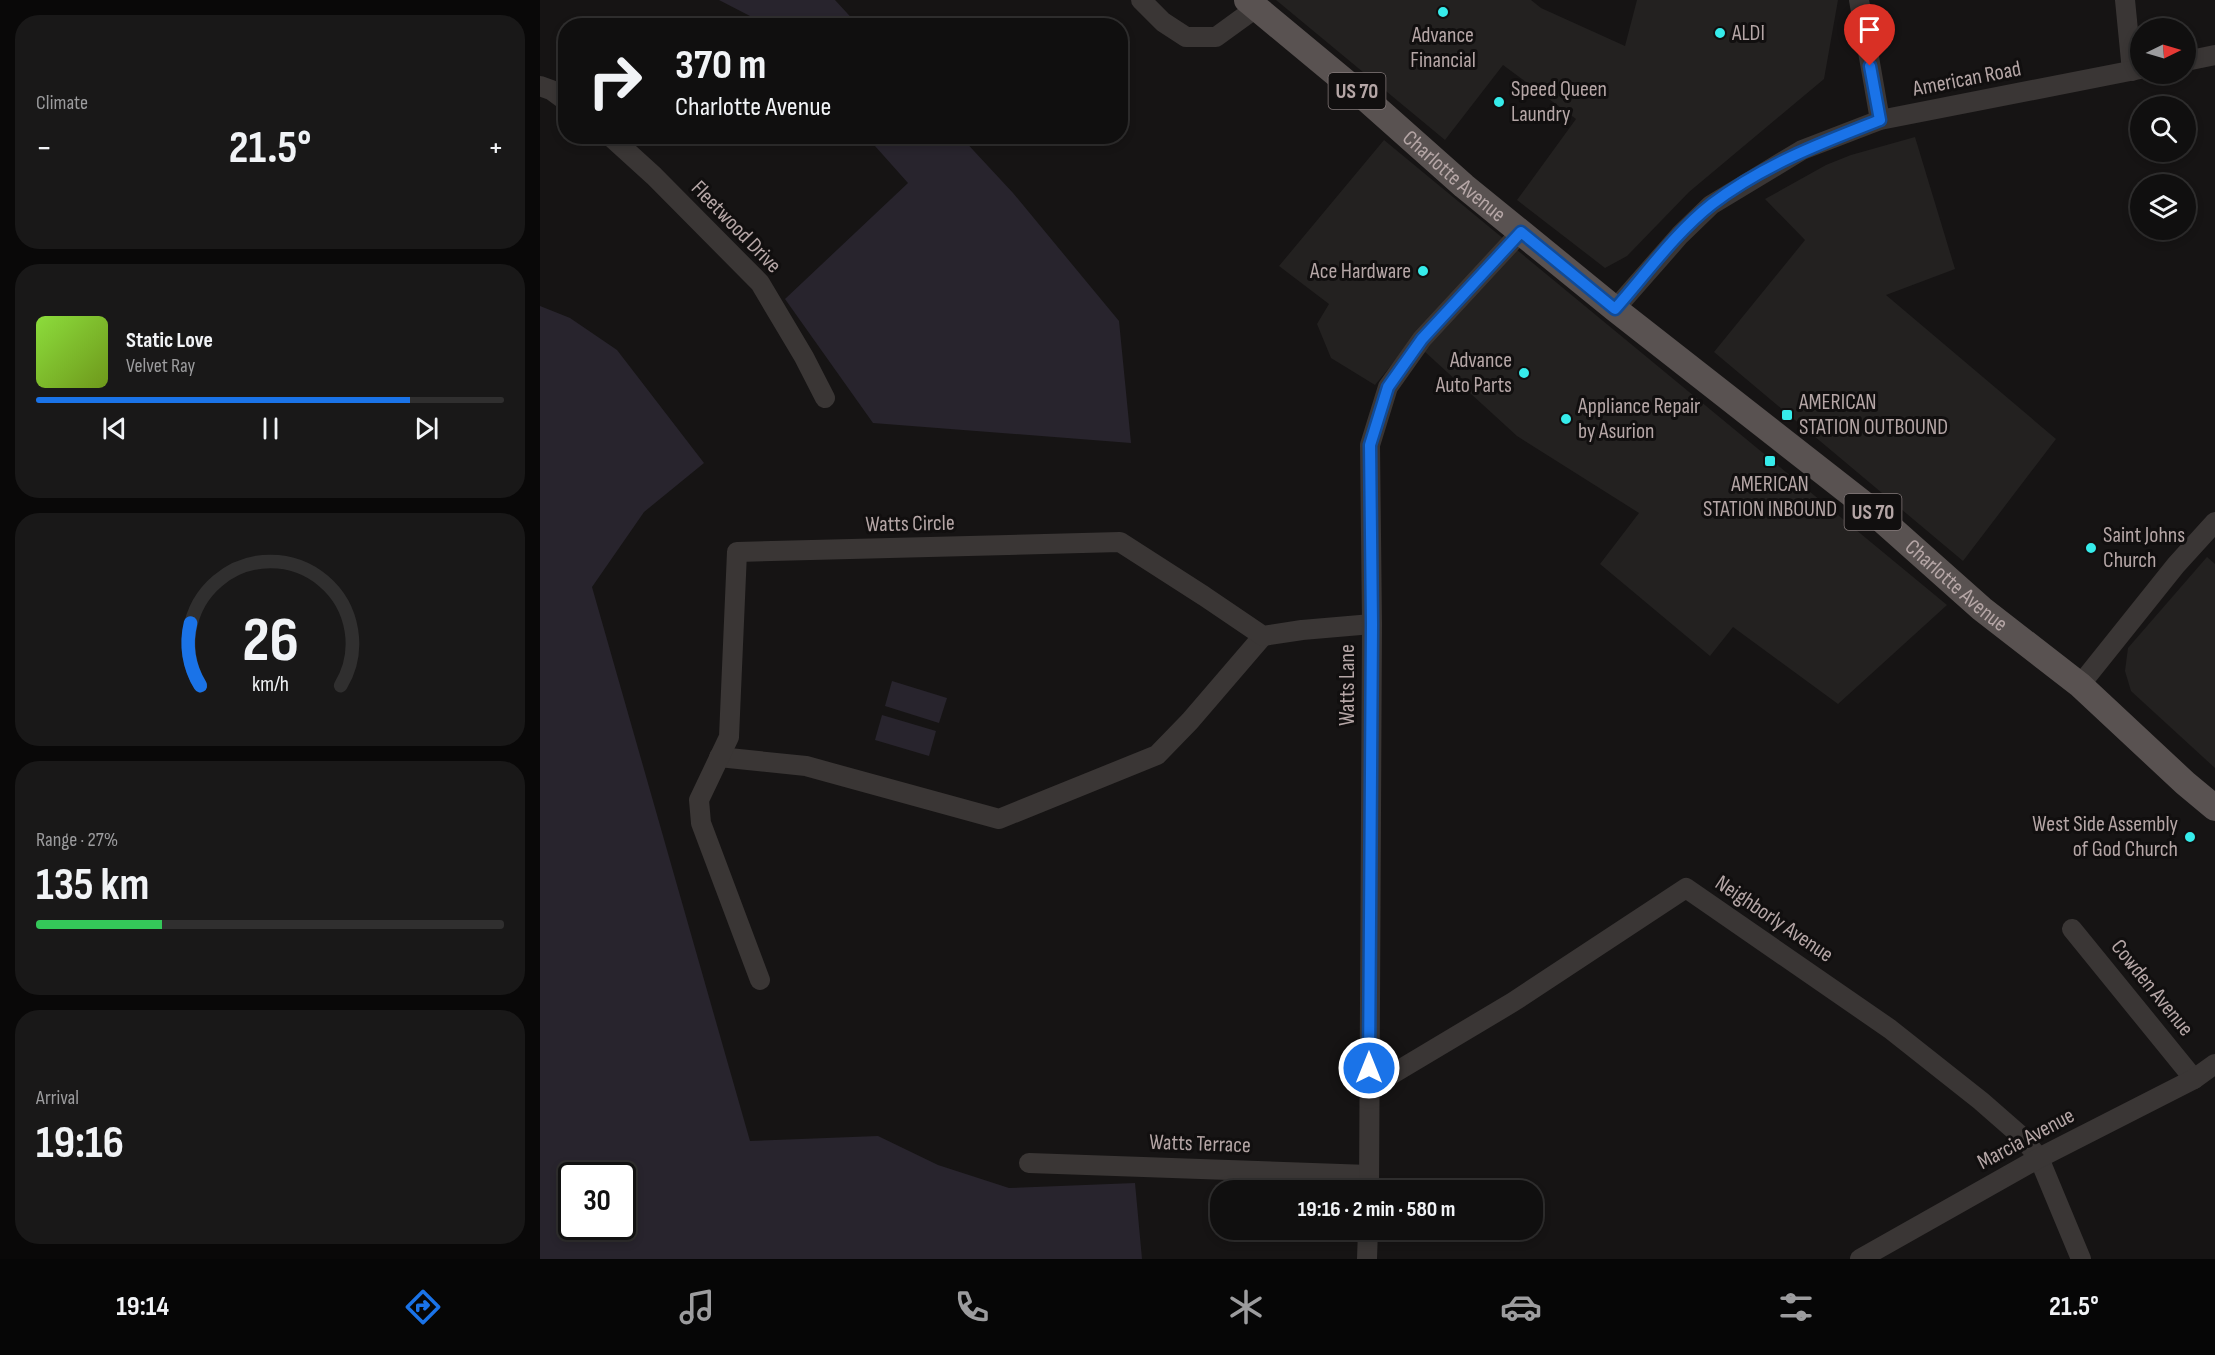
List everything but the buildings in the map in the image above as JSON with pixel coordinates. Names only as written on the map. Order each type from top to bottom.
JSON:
[{"type":"main road","name":"Charlotte Avenue","points":[[1252,4],[1365,98],[1459,182],[1615,309],[1852,494],[1982,609],[2080,685],[2215,808]]},
{"type":"street","points":[[1141,0],[1163,22],[1186,37],[1216,37],[1252,4]]},
{"type":"street","points":[[1859,0],[1880,120]]},
{"type":"street","points":[[2125,0],[2130,32]]},
{"type":"street","points":[[2196,59],[2215,55]]},
{"type":"street","name":"American Road","points":[[1615,309],[1680,235],[1712,205],[1802,150],[1880,120],[2130,71]]},
{"type":"street","points":[[540,86],[558,95]]},
{"type":"street","name":"Fleetwood Drive","points":[[619,144],[654,176],[760,284],[804,357],[825,398]]},
{"type":"street","name":"Watts Lane","points":[[1369,1180],[1372,624],[1370,445],[1388,387],[1422,339],[1521,232]]},
{"type":"street","points":[[2080,685],[2176,565],[2215,522]]},
{"type":"street","name":"Watts Circle","points":[[760,980],[701,823],[699,800],[729,737],[737,552],[1120,543],[1263,636]]},
{"type":"street","points":[[719,757],[806,766],[999,819],[1157,755],[1190,721],[1263,636],[1372,624]]},
{"type":"street","name":"Neighborly Avenue","points":[[1369,1088],[1513,1002],[1686,888],[1890,1029],[1981,1101],[2021,1136],[2039,1158],[2081,1259]]},
{"type":"street","name":"Cowden Avenue","points":[[2072,929],[2194,1079]]},
{"type":"street","name":"Marcia Avenue","points":[[1860,1259],[2039,1158],[2194,1079],[2215,1064]]},
{"type":"street","name":"Watts Terrace","points":[[1029,1163],[1318,1180]]},
{"type":"street","points":[[1367,1259],[1368,1240]]},
{"type":"shaded area","points":[[719,0],[835,0],[852,18],[752,18]]},
{"type":"shaded area","points":[[1276,0],[1531,0],[1541,8],[1625,46],[1637,0],[1838,0],[1824,79],[1689,192],[1627,256],[1605,268],[1517,200],[1576,119],[1503,65],[1445,140]]},
{"type":"shaded area","points":[[1915,137],[1955,269],[1886,295],[2056,439],[1963,561],[1714,352],[1805,240],[1765,199],[1826,165],[1851,155]]},
{"type":"shaded area","points":[[1384,140],[1947,605],[1838,704],[1733,627],[1710,656],[1600,564],[1639,513],[1517,436],[1412,340],[1375,385],[1331,358],[1317,324],[1329,304],[1279,266]]},
{"type":"shaded area","points":[[873,144],[968,144],[1013,193],[1119,321],[1131,443],[873,423],[785,299],[908,183]]},
{"type":"shaded area","points":[[540,306],[570,318],[617,350],[704,463],[644,512],[592,587],[750,1141],[878,1136],[938,1165],[1009,1188],[1135,1183],[1142,1259],[540,1259]]},
{"type":"shaded area","points":[[2207,557],[2215,564],[2215,768],[2131,691],[2125,671],[2128,648]]},
{"type":"shaded area","points":[[892,681],[947,698],[939,723],[885,706]]},
{"type":"shaded area","points":[[882,715],[936,731],[929,756],[875,740]]},
{"type":"place","name":"Advance Financial","points":[[1443,12]]},
{"type":"place","name":"ALDI","points":[[1720,33]]},
{"type":"place","name":"Speed Queen Laundry","points":[[1499,102]]},
{"type":"place","name":"Ace Hardware","points":[[1423,271]]},
{"type":"place","name":"Advance Auto Parts","points":[[1524,373]]},
{"type":"place","name":"AMERICAN STATION OUTBOUND","points":[[1787,415]]},
{"type":"place","name":"Appliance Repair by Asurion","points":[[1566,419]]},
{"type":"place","name":"AMERICAN STATION INBOUND","points":[[1770,461]]},
{"type":"place","name":"Saint Johns Church","points":[[2091,548]]},
{"type":"place","name":"West Side Assembly of God Church","points":[[2190,837]]},
{"type":"route","points":[[1369,1068],[1372,624],[1370,445],[1388,387],[1422,339],[1521,232],[1615,309],[1680,235],[1724,196],[1802,150],[1880,120],[1870,66]]}]
